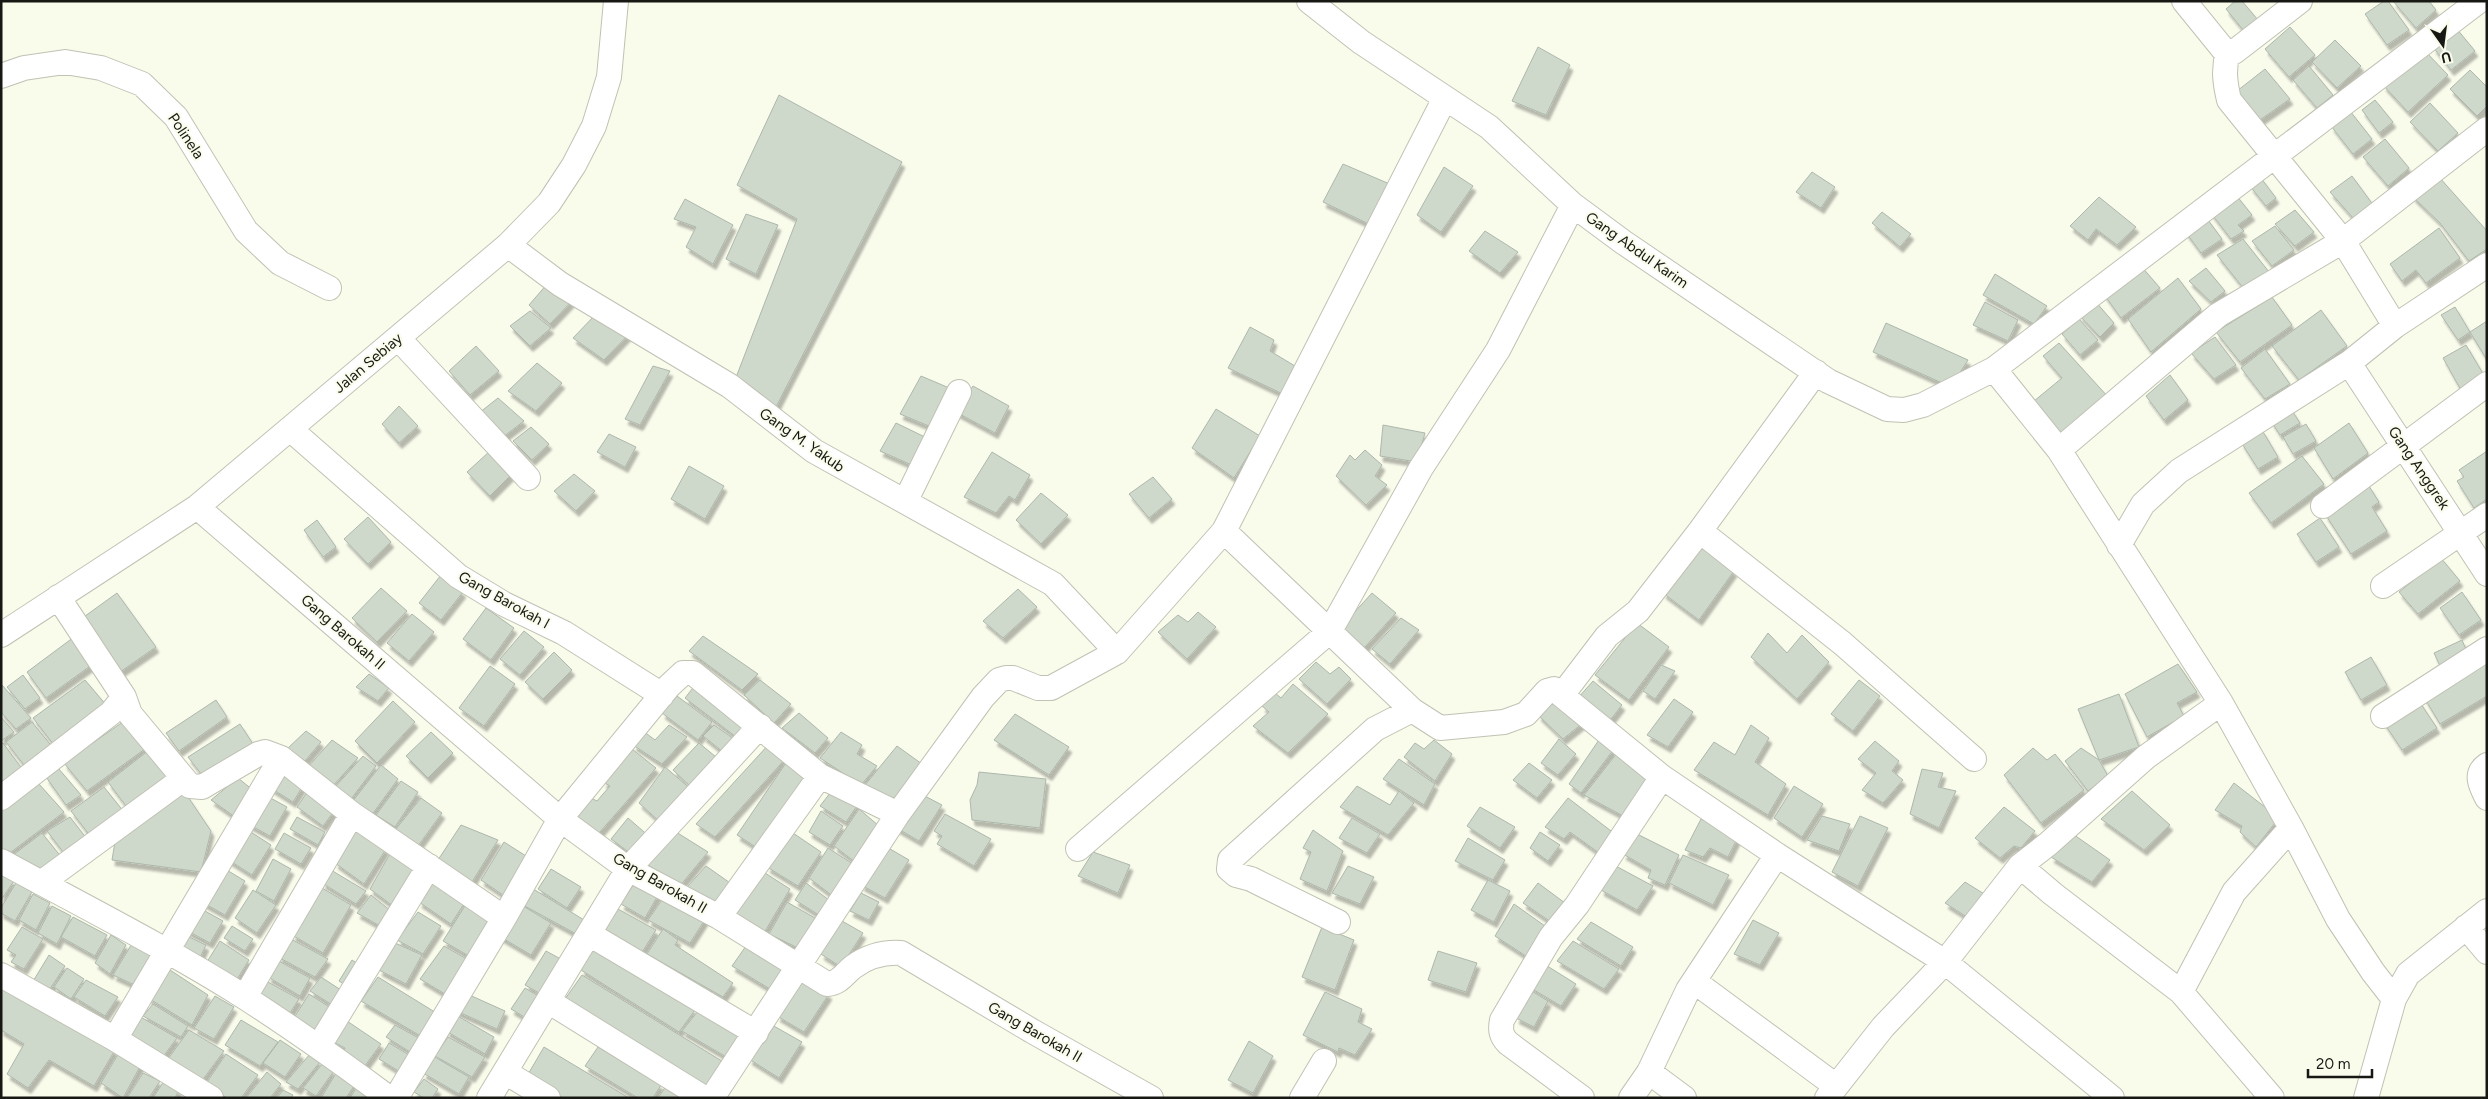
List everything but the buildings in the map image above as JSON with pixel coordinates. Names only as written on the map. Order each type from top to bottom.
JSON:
[{"type":"street","name":"Jalan Sebiay","points":[[1,635],[197,507],[508,245],[549,203],[574,165],[594,126],[609,77],[616,1]]},
{"type":"street","name":"Gang Abdul Karim","points":[[1309,1],[1361,42],[1489,127],[1573,205],[1623,242],[1828,381],[1887,409],[1904,410],[1923,405],[1994,369],[2479,1]]},
{"type":"street","points":[[2185,2],[2223,49],[2228,52],[2238,50],[2300,1]]},
{"type":"street","points":[[2228,52],[2224,74],[2229,100],[2343,241],[2395,326]]},
{"type":"street","name":"Polinela","points":[[1,76],[24,68],[65,62],[101,68],[142,84],[176,117],[246,231],[280,263],[329,288]]},
{"type":"street","points":[[712,1098],[800,968],[898,814],[983,697],[999,680],[1013,678],[1038,688],[1051,688],[1117,652],[1224,531],[1445,98]]},
{"type":"street","points":[[2059,450],[2218,315],[2343,241],[2487,129]]},
{"type":"street","points":[[1078,850],[1330,631],[1421,468],[1498,350],[1573,205]]},
{"type":"street","name":"Gang M. Yakub","points":[[508,245],[560,284],[730,386],[814,451],[847,471],[906,500],[1053,584],[1117,652]]},
{"type":"street","points":[[2119,544],[2143,504],[2179,471],[2349,363],[2395,326],[2487,265]]},
{"type":"street","points":[[398,338],[528,478]]},
{"type":"street","name":"Gang Anggrek","points":[[2349,363],[2461,531],[2487,574]]},
{"type":"street","points":[[1994,369],[2059,450],[2221,703],[2291,828],[2338,919],[2373,972],[2394,999]]},
{"type":"street","points":[[1562,695],[1607,636],[1638,611],[1700,531],[1816,372]]},
{"type":"street","points":[[2324,506],[2487,384]]},
{"type":"street","points":[[906,500],[959,392]]},
{"type":"street","name":"Gang Barokah I","points":[[290,428],[458,576],[504,604],[564,633],[662,695]]},
{"type":"street","name":"Gang Barokah II","points":[[197,507],[560,819],[628,869],[719,917],[827,984],[834,983],[852,968],[870,957],[885,952],[901,953],[1032,1031],[1151,1098]]},
{"type":"street","points":[[2383,586],[2487,515]]},
{"type":"street","points":[[1224,531],[1412,710],[1440,728],[1504,722],[1526,714],[1547,691],[1554,690],[1662,777],[1777,855],[1945,962],[2112,1098]]},
{"type":"street","points":[[1700,531],[1842,643],[1974,759]]},
{"type":"street","points":[[58,597],[124,697],[130,714],[190,786],[198,788],[227,774],[258,754],[265,752],[281,758],[352,814],[504,918]]},
{"type":"street","points":[[2383,716],[2487,649]]},
{"type":"street","points":[[396,1098],[504,918],[560,819],[662,695],[683,673],[693,673],[820,776],[898,814]]},
{"type":"street","points":[[1,798],[111,713],[124,697]]},
{"type":"street","points":[[1695,982],[1832,1092],[1883,1027],[1945,962],[2020,866],[2048,844],[2139,763],[2188,725],[2221,703]]},
{"type":"street","points":[[1338,922],[1251,879],[1236,875],[1229,869],[1230,860],[1375,729],[1412,710]]},
{"type":"street","points":[[489,1098],[628,869],[760,726]]},
{"type":"street","points":[[115,1039],[281,758]]},
{"type":"street","points":[[2487,765],[2481,769],[2479,776],[2487,798]]},
{"type":"street","points":[[719,917],[820,776]]},
{"type":"street","points":[[1582,1098],[1508,1044],[1502,1037],[1500,1028],[1502,1020],[1550,936],[1582,897],[1662,777]]},
{"type":"street","points":[[41,883],[184,779]]},
{"type":"street","points":[[244,998],[352,814]]},
{"type":"street","points":[[2181,992],[2234,892],[2291,828]]},
{"type":"street","points":[[1632,1098],[1649,1072],[1688,990],[1777,855]]},
{"type":"street","points":[[1,862],[167,952],[244,998],[319,1046],[389,1098]]},
{"type":"street","points":[[319,1046],[429,866]]},
{"type":"street","points":[[2020,866],[2053,894],[2181,992],[2272,1098]]},
{"type":"street","points":[[2366,1098],[2394,999],[2408,974],[2487,911]]},
{"type":"street","points":[[2466,927],[2487,952]]},
{"type":"street","points":[[589,934],[756,1032]]},
{"type":"street","points":[[1,975],[115,1039],[211,1098]]},
{"type":"street","points":[[548,1001],[704,1098]]},
{"type":"street","points":[[1302,1098],[1324,1061]]},
{"type":"street","points":[[505,1072],[548,1098]]},
{"type":"street","points":[[1649,1072],[1684,1098]]}]
